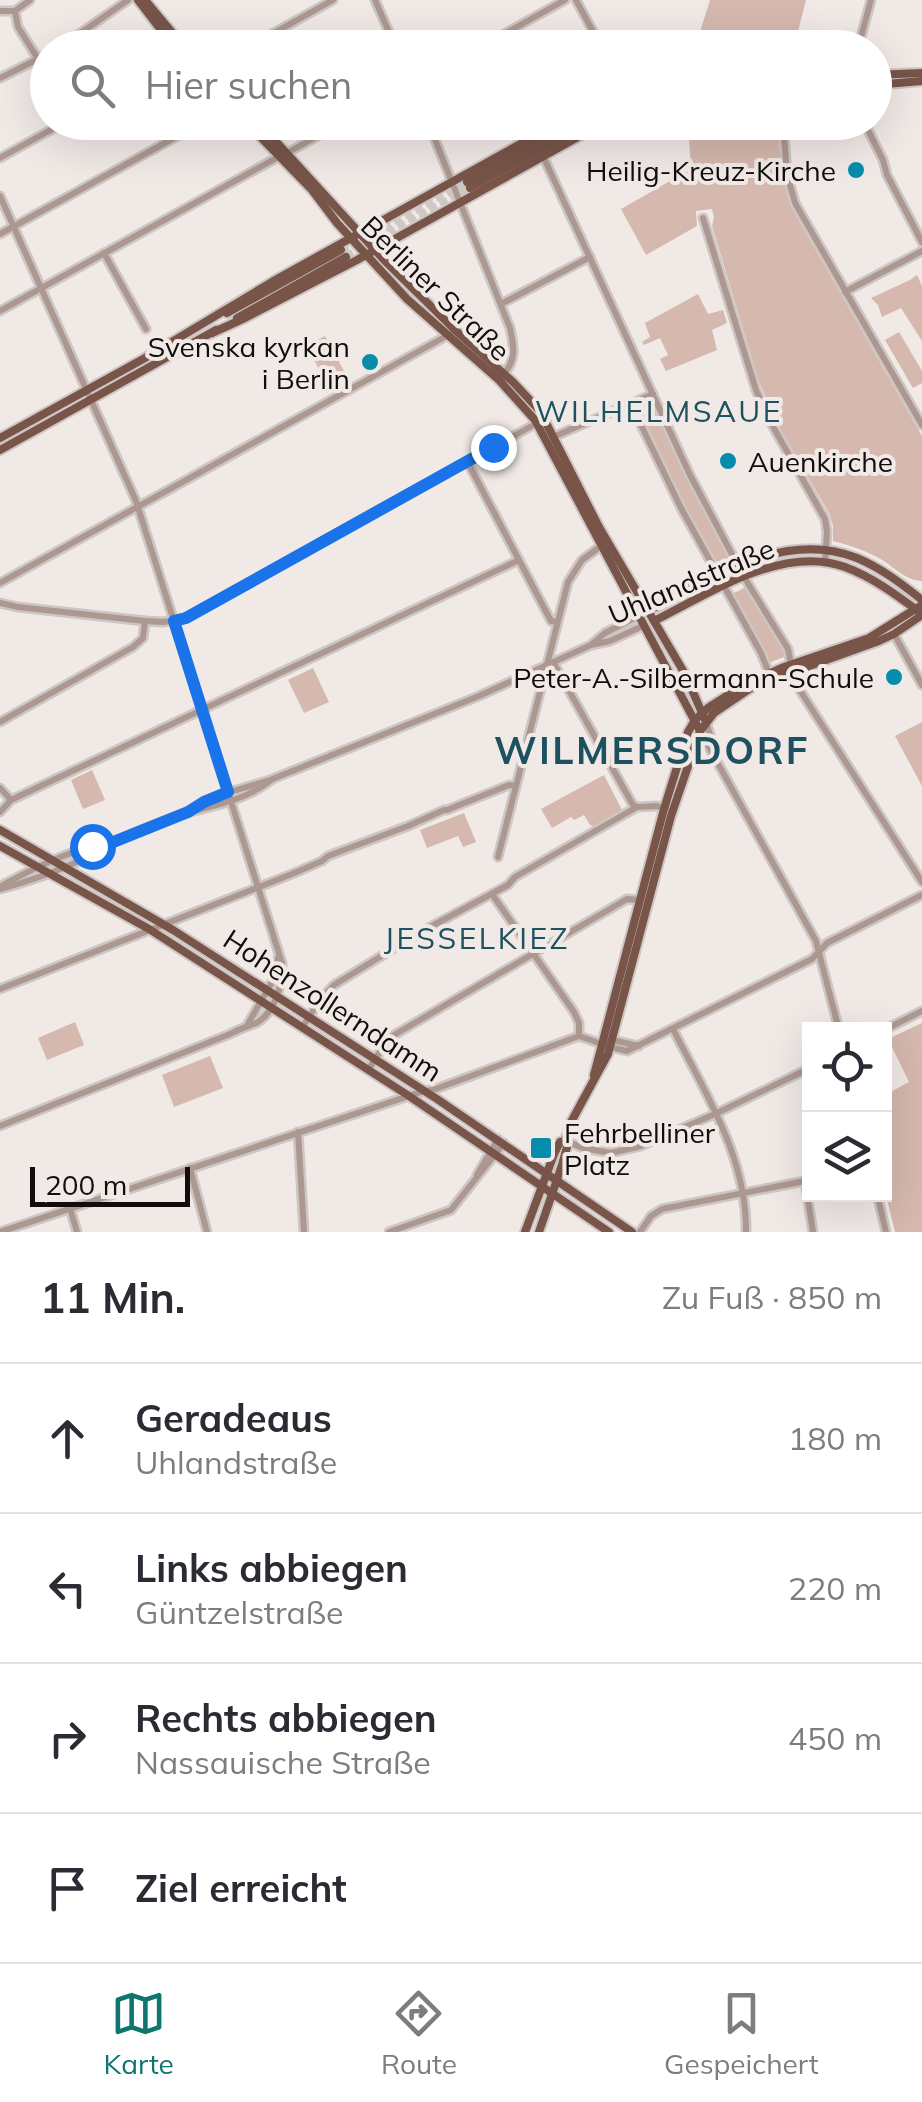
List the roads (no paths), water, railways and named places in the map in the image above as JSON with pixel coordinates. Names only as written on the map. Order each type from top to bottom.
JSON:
[{"type":"main road","points":[[142,0],[163,30]]},
{"type":"main road","points":[[142,0],[169,30]]},
{"type":"main road","points":[[892,74],[922,73]]},
{"type":"main road","points":[[892,84],[922,82]]},
{"type":"main road","name":"Berliner Straße","points":[[266,140],[283,155]]},
{"type":"main road","name":"Berliner Straße","points":[[272,140],[371,253],[451,333],[540,411],[644,613],[645,625],[695,720],[703,722]]},
{"type":"main road","points":[[205,324],[248,295],[528,140]]},
{"type":"main road","points":[[544,140],[468,185],[555,140]]},
{"type":"main road","points":[[212,333],[371,253],[572,140]]},
{"type":"main road","points":[[382,222],[382,234],[392,241]]},
{"type":"main road","points":[[0,438],[63,410],[91,400],[344,254],[205,324],[86,391],[63,410],[0,450]]},
{"type":"main road","name":"Berliner Straße","points":[[501,377],[538,423],[601,546],[644,613],[655,620],[688,679],[703,722]]},
{"type":"main road","name":"Uhlandstraße","points":[[644,613],[738,566],[786,550],[826,550],[867,563],[921,609]]},
{"type":"main road","name":"Uhlandstraße","points":[[645,625],[744,577],[789,562],[825,562],[845,567],[921,609]]},
{"type":"main road","points":[[608,1043],[639,900],[668,810],[703,722],[728,694],[768,673],[845,654],[894,634],[921,609]]},
{"type":"main road","points":[[703,722],[744,692],[791,668],[861,642],[921,609]]},
{"type":"main road","points":[[538,1232],[558,1180],[574,1115],[608,1043],[688,732],[695,720]]},
{"type":"main road","name":"Hohenzollerndamm","points":[[0,830],[163,923],[636,1232]]},
{"type":"main road","name":"Hohenzollerndamm","points":[[0,846],[149,928],[409,1096],[609,1232]]},
{"type":"main road","points":[[525,1232],[560,1142],[565,1141]]},
{"type":"street","points":[[0,11],[15,12],[30,0]]},
{"type":"street","points":[[85,30],[128,0]]},
{"type":"street","points":[[279,30],[333,0]]},
{"type":"street","points":[[375,0],[388,30]]},
{"type":"street","points":[[511,30],[565,0]]},
{"type":"street","points":[[576,0],[592,30]]},
{"type":"street","points":[[863,30],[871,0]]},
{"type":"street","points":[[0,11],[18,26]]},
{"type":"street","points":[[15,12],[30,46]]},
{"type":"street","points":[[0,78],[30,64]]},
{"type":"street","points":[[0,158],[32,140]]},
{"type":"street","points":[[0,234],[171,140]]},
{"type":"street","points":[[0,311],[310,140]]},
{"type":"street","points":[[435,140],[501,304],[515,350],[514,360],[501,377]]},
{"type":"street","points":[[784,140],[787,174],[795,203],[922,425]]},
{"type":"street","points":[[873,140],[922,242]]},
{"type":"street","points":[[543,156],[690,475],[744,577],[788,649],[792,679],[922,882]]},
{"type":"street","points":[[0,196],[138,507],[282,964],[277,996],[248,1024],[0,1126]]},
{"type":"street","points":[[703,218],[756,390],[825,518],[825,562]]},
{"type":"street","points":[[845,292],[922,252]]},
{"type":"street","points":[[104,253],[146,329]]},
{"type":"street","points":[[501,304],[590,256]]},
{"type":"street","points":[[0,583],[451,333]]},
{"type":"street","points":[[553,437],[654,394]]},
{"type":"street","points":[[631,404],[768,673]]},
{"type":"street","points":[[0,602],[145,621],[174,621],[538,423]]},
{"type":"street","points":[[467,461],[551,621],[556,622]]},
{"type":"street","points":[[498,857],[568,582],[582,560],[601,546]]},
{"type":"street","points":[[0,812],[12,800],[519,560]]},
{"type":"street","name":"Uhlandstraße","points":[[591,645],[605,633],[644,613]]},
{"type":"street","points":[[0,722],[133,647],[142,638],[145,621]]},
{"type":"street","name":"Uhlandstraße","points":[[0,888],[95,854],[101,847],[204,802],[259,790],[270,780],[464,703],[549,661],[610,642],[645,625]]},
{"type":"street","points":[[894,634],[922,685]]},
{"type":"street","points":[[549,661],[632,805],[668,810]]},
{"type":"street","name":"Berliner Straße","points":[[703,722],[719,762],[820,951],[836,1022]]},
{"type":"street","points":[[0,989],[444,810],[516,786]]},
{"type":"street","points":[[0,788],[12,800]]},
{"type":"street","points":[[302,1028],[334,985],[637,807]]},
{"type":"street","name":"Uhlandstraße","points":[[0,888],[54,861],[92,846],[101,847]]},
{"type":"street","points":[[492,894],[574,1012],[579,1036]]},
{"type":"street","points":[[0,1232],[433,1090],[579,1036],[627,1050],[639,1046],[812,958],[827,943],[922,895]]},
{"type":"street","points":[[368,1070],[389,1038],[627,899],[639,900]]},
{"type":"street","points":[[266,1004],[278,957]]},
{"type":"street","points":[[892,1026],[922,1012]]},
{"type":"street","points":[[673,1029],[733,1152],[743,1194],[746,1232]]},
{"type":"street","points":[[565,1141],[601,1152],[626,1150],[661,1139],[802,1072]]},
{"type":"street","points":[[298,1132],[304,1232]]},
{"type":"street","points":[[389,1232],[451,1210],[501,1141]]},
{"type":"street","points":[[190,1168],[207,1232]]},
{"type":"street","points":[[636,1232],[662,1209],[802,1181]]},
{"type":"street","points":[[810,1202],[813,1232]]},
{"type":"street","points":[[879,1202],[886,1232]]},
{"type":"street","points":[[70,1208],[77,1232]]},
{"type":"tunnel","points":[[341,250],[467,182]]},
{"type":"tunnel","points":[[346,257],[470,188]]},
{"type":"place","name":"Heilig-Kreuz-Kirche","points":[[856,170]]},
{"type":"place","name":"Svenska kyrkan i Berlin","points":[[370,362]]},
{"type":"place","name":"Auenkirche","points":[[728,461]]},
{"type":"place","name":"Peter-A.-Silbermann-Schule","points":[[894,677]]},
{"type":"place","name":"Fehrbelliner Platz","points":[[541,1148]]},
{"type":"district","name":"WILHELMSAUE","points":[[659,411]]},
{"type":"district","name":"WILMERSDORF","points":[[652,750]]},
{"type":"district","name":"JESSELKIEZ","points":[[477,938]]}]
